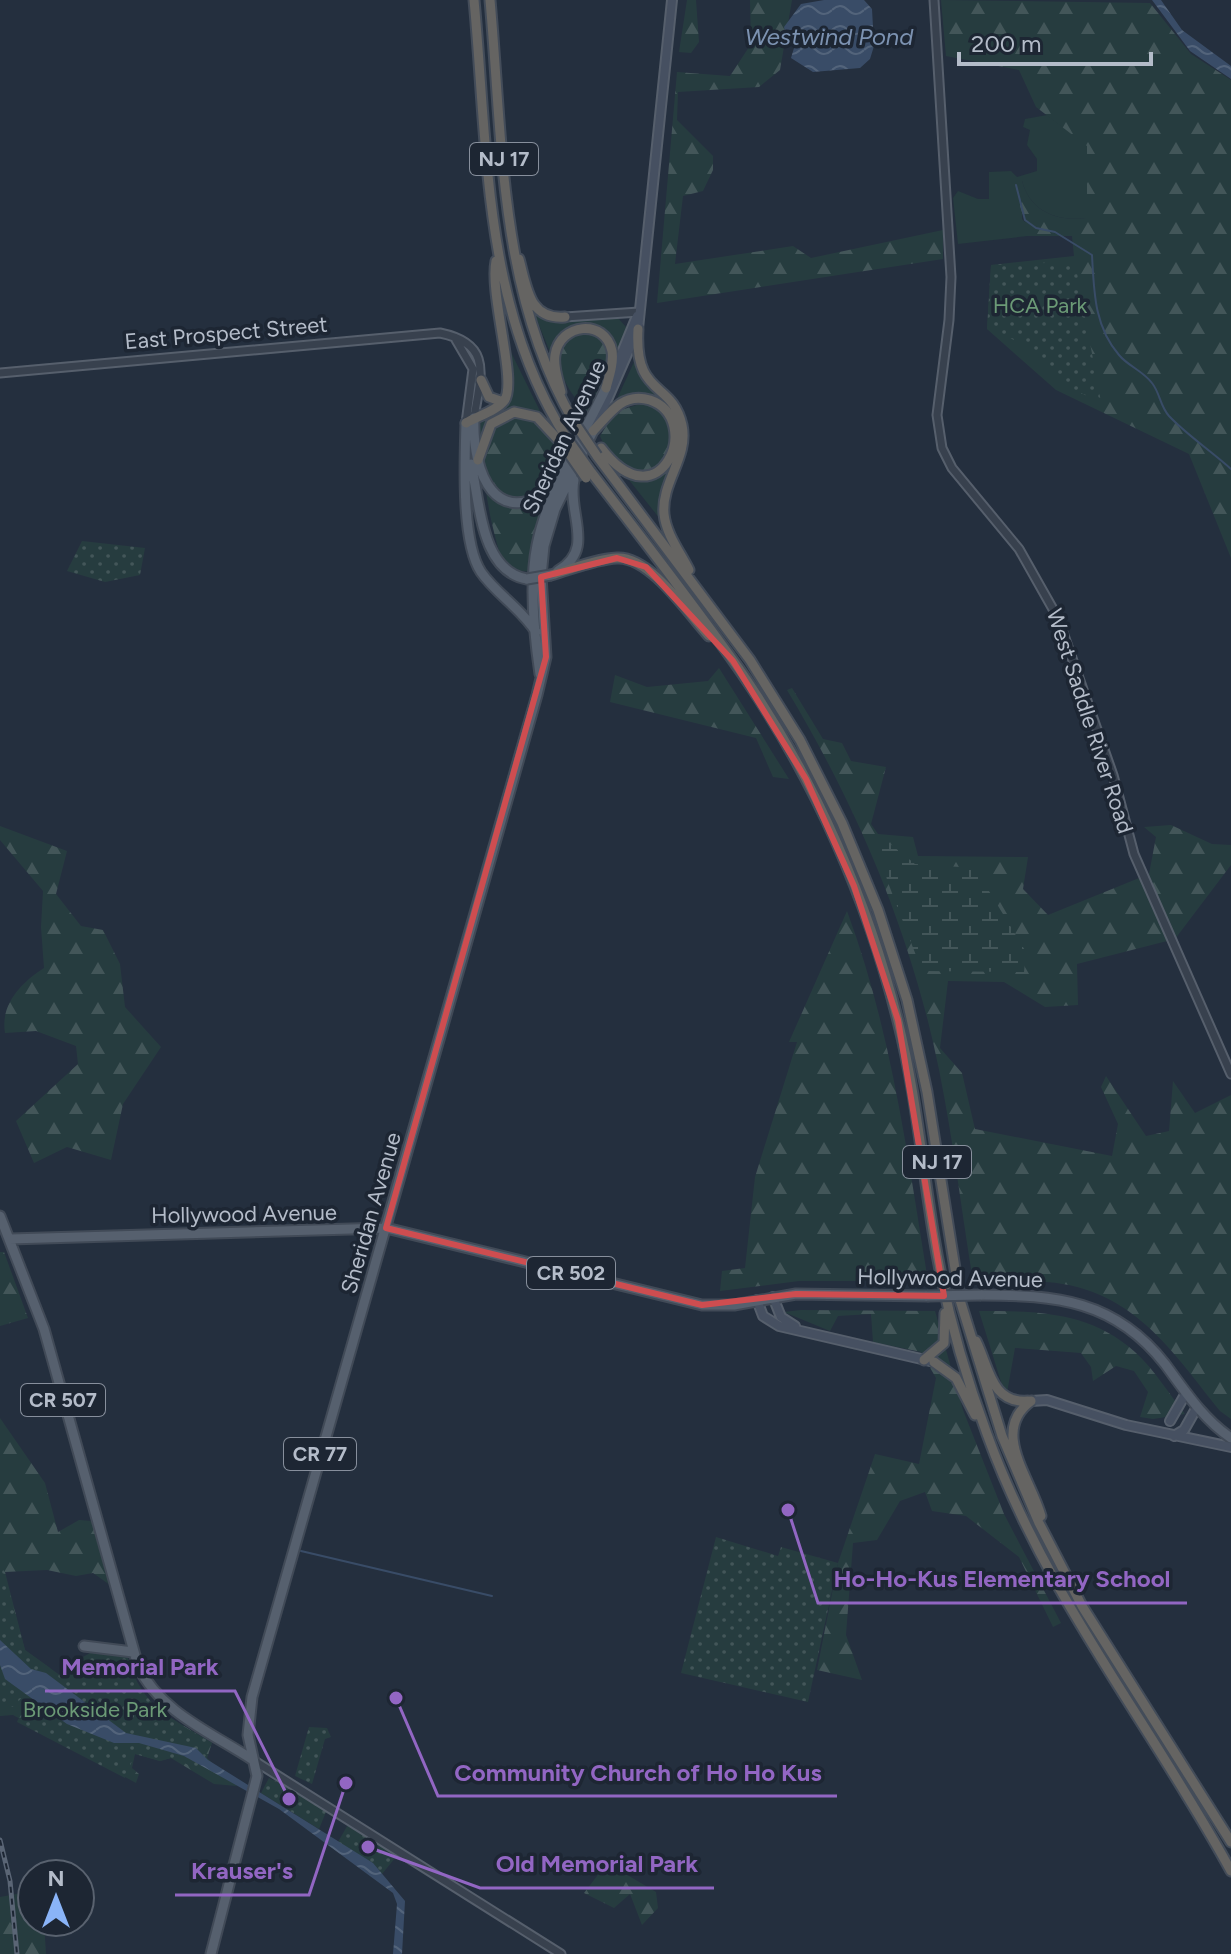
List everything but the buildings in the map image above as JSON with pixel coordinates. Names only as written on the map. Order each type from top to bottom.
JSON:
[{"type":"highway","name":"NJ 17","points":[[474,0],[497,254],[521,348],[564,441],[733,661],[783,739],[817,801],[875,942],[910,1078],[943,1286],[964,1366],[990,1443],[1021,1518],[1064,1602],[1231,1871]]},
{"type":"highway","name":"NJ 17","points":[[490,0],[510,224],[527,316],[574,422],[757,670],[805,750],[847,834],[878,910],[920,1057],[949,1243],[967,1323],[1002,1436],[1049,1544],[1095,1627],[1231,1842]]},
{"type":"highway","points":[[510,224],[532,304],[545,316],[565,317]]},
{"type":"highway","points":[[470,421],[503,402],[510,384],[495,303],[493,275],[497,254]]},
{"type":"highway","points":[[563,403],[555,351],[561,339],[577,329],[598,331],[610,345],[613,361],[606,388]]},
{"type":"highway","points":[[638,329],[636,355],[640,370],[673,406],[681,424],[682,450],[665,496],[664,517],[669,534],[702,594]]},
{"type":"highway","points":[[481,380],[489,397],[503,402]]},
{"type":"highway","points":[[593,431],[620,404],[637,398],[662,407],[673,424],[672,454],[666,466],[655,475],[641,477],[627,473],[599,452]]},
{"type":"highway","points":[[478,460],[488,428],[498,417],[514,412],[537,417],[564,441]]},
{"type":"highway","points":[[551,575],[617,558],[641,564],[733,661]]},
{"type":"highway","points":[[943,1286],[945,1340],[929,1361],[956,1378],[990,1443]]},
{"type":"highway","points":[[967,1323],[998,1391],[1011,1401],[1031,1401]]},
{"type":"highway","points":[[1031,1401],[1016,1413],[1012,1431],[1049,1544]]},
{"type":"main road","name":"Sheridan Avenue","points":[[541,677],[537,633],[546,536],[638,329],[672,0]]},
{"type":"main road","name":"Sheridan Avenue","points":[[211,1954],[257,1776],[248,1735],[251,1703],[546,657],[537,547],[545,515],[639,312]]},
{"type":"main road","points":[[470,421],[467,449],[473,554],[485,577],[510,599],[537,633]]},
{"type":"main road","points":[[470,421],[478,460],[491,489],[511,503],[534,502],[560,483]]},
{"type":"main road","points":[[467,449],[493,556],[504,570],[527,579],[551,575],[569,563],[579,545],[572,492],[579,460]]},
{"type":"main road","points":[[510,599],[540,604]]},
{"type":"main road","points":[[0,1216],[10,1239]]},
{"type":"main road","name":"Hollywood Avenue","points":[[10,1239],[386,1228],[702,1305],[729,1306],[803,1294],[1054,1298],[1099,1311],[1148,1345],[1197,1407],[1231,1438]]},
{"type":"main road","name":"CR 507","points":[[10,1239],[44,1329],[133,1652],[143,1676],[166,1704],[253,1760]]},
{"type":"main road","points":[[773,1297],[783,1321],[803,1330]]},
{"type":"main road","points":[[757,1300],[761,1313],[772,1322],[929,1361]]},
{"type":"main road","points":[[1173,1436],[1170,1421],[1186,1393]]},
{"type":"main road","points":[[1031,1401],[1047,1400],[1173,1436],[1231,1447]]},
{"type":"main road","points":[[1173,1436],[1184,1430],[1197,1407]]},
{"type":"main road","points":[[1146,1429],[1170,1421]]},
{"type":"main road","points":[[84,1646],[133,1652]]},
{"type":"street","name":"West Saddle River Road","points":[[934,0],[951,277],[937,415],[938,437],[952,468],[1027,561],[1058,618],[1113,775],[1134,854],[1231,1074]]},
{"type":"street","points":[[565,317],[639,312]]},
{"type":"street","name":"East Prospect Street","points":[[0,373],[407,334],[440,333],[455,338]]},
{"type":"street","points":[[455,338],[467,342],[481,364],[481,380],[470,421]]},
{"type":"street","points":[[455,338],[473,369],[470,421]]},
{"type":"street","points":[[253,1760],[560,1953]]},
{"type":"highlighted area","points":[[617,558],[646,567],[733,661],[806,779],[854,886],[898,1020],[944,1296],[796,1294],[702,1305],[386,1228],[546,657],[541,577]]},
{"type":"green space","points":[[687,0],[696,0],[699,42],[691,53],[679,52]]},
{"type":"green space","points":[[750,0],[792,0],[780,70],[759,87],[678,92],[677,120],[713,156],[713,170],[703,191],[683,196],[675,264],[793,246],[811,258],[943,230],[943,259],[657,303],[677,72],[730,76],[751,44]]},
{"type":"green space","points":[[941,0],[1150,3],[1191,54],[1231,80],[1231,558],[1189,454],[1056,390],[987,329],[991,265],[1074,256],[1072,236],[1028,236],[1014,182],[1022,181],[1031,200],[1047,213],[1066,218],[1087,218],[1087,146],[1036,107],[1019,70],[946,56]]},
{"type":"green space","points":[[1047,115],[1087,145],[1088,218],[1066,218],[1047,213],[1031,200],[1022,181],[1022,219],[1028,225],[1028,236],[958,244],[953,198],[958,191],[978,199],[989,199],[989,172],[1011,171],[1017,177],[1037,171],[1037,159],[1027,145],[1030,130],[1023,127],[1025,119]]},
{"type":"green space","name":"HCA Park","points":[[1075,262],[1101,402],[1074,390],[1024,344],[987,329],[991,265]]},
{"type":"green space","points":[[534,313],[556,322],[618,318],[627,328],[617,354],[609,336],[555,343],[550,352]]},
{"type":"green space","points":[[585,332],[606,340],[613,359],[590,413],[570,390],[560,361],[564,342]]},
{"type":"green space","points":[[506,342],[540,411],[538,414],[511,410],[497,417],[479,436],[478,418],[503,404],[513,389],[513,370]]},
{"type":"green space","points":[[634,362],[645,382],[670,405],[667,407],[656,399],[643,396],[616,401]]},
{"type":"green space","points":[[652,400],[673,418],[672,449],[654,470],[632,471],[605,447],[600,436],[615,412]]},
{"type":"green space","points":[[523,416],[539,421],[568,458],[545,494],[536,572],[521,571],[502,561],[489,510],[484,469],[490,434],[502,420]]},
{"type":"green space","points":[[672,464],[660,504],[660,519],[625,475],[651,479]]},
{"type":"green space","points":[[82,541],[145,548],[140,575],[105,582],[67,571]]},
{"type":"green space","points":[[719,668],[789,779],[773,777],[756,738],[610,702],[615,675],[647,687],[708,681]]},
{"type":"green space","points":[[792,688],[823,739],[842,743],[851,761],[886,767],[871,824],[878,834],[913,837],[918,856],[1028,857],[1023,889],[1048,915],[1149,874],[1156,837],[1144,827],[1171,825],[1212,844],[1231,845],[1231,865],[1175,939],[1077,964],[1078,1005],[1045,1007],[1004,982],[948,981],[940,1048],[962,1073],[975,1129],[1112,1156],[1118,1124],[1101,1087],[1106,1076],[1146,1136],[1169,1131],[1173,1081],[1195,1113],[1231,1095],[1231,1419],[1220,1411],[1147,1326],[1103,1297],[1077,1287],[1047,1282],[973,1281],[950,1131],[921,995],[874,860],[834,774],[787,690]]},
{"type":"green space","points":[[0,826],[67,851],[56,894],[81,926],[103,930],[120,964],[125,1007],[161,1047],[123,1104],[111,1160],[67,1147],[34,1163],[16,1121],[78,1064],[76,1046],[36,1031],[5,1033],[4,1022],[9,1003],[28,980],[44,968],[41,927],[43,891],[0,840]]},
{"type":"green space","points":[[878,834],[915,864],[975,868],[1026,952],[1024,972],[922,971],[887,880]]},
{"type":"green space","points":[[847,911],[863,957],[887,1048],[928,1281],[799,1281],[720,1291],[722,1271],[745,1268],[755,1177],[797,1042],[789,1042]]},
{"type":"green space","points":[[0,1252],[4,1252],[28,1318],[0,1326]]},
{"type":"green space","points":[[935,1311],[963,1410],[1004,1514],[1061,1623],[1053,1627],[1019,1557],[966,1516],[932,1511],[925,1492],[900,1501],[877,1540],[853,1543],[846,1635],[862,1680],[817,1670],[838,1563],[875,1454],[919,1464],[936,1378],[921,1352],[873,1342],[871,1314],[838,1316],[830,1331],[784,1312]]},
{"type":"green space","points":[[979,1311],[1042,1313],[1100,1328],[1118,1338],[1142,1359],[1185,1414],[1153,1419],[1140,1417],[1148,1392],[1134,1371],[1116,1366],[1093,1381],[1091,1367],[1081,1353],[1015,1348],[1006,1398]]},
{"type":"green space","points":[[0,1418],[45,1483],[58,1532],[79,1520],[92,1521],[110,1585],[93,1573],[76,1576],[47,1570],[5,1572],[25,1650],[61,1676],[143,1701],[212,1743],[207,1758],[237,1786],[214,1784],[171,1758],[160,1761],[135,1754],[132,1768],[139,1774],[136,1783],[13,1715],[0,1716]]},
{"type":"green space","points":[[716,1537],[778,1556],[781,1547],[838,1563],[808,1702],[681,1673]]},
{"type":"green space","points":[[0,1541],[4,1572],[25,1650],[50,1668],[13,1707],[0,1701]]},
{"type":"green space","name":"Brookside Park","points":[[98,1651],[128,1658],[141,1689],[150,1700],[171,1718],[212,1743],[199,1769],[171,1758],[160,1761],[135,1754],[125,1778],[17,1722],[53,1680],[78,1660]]},
{"type":"green space","points":[[309,1727],[327,1728],[331,1737],[325,1739],[312,1784],[295,1776]]},
{"type":"green space","points":[[269,1778],[328,1807],[319,1829],[261,1793]]},
{"type":"green space","points":[[350,1821],[400,1852],[382,1874],[338,1842]]},
{"type":"green space","points":[[607,1863],[656,1892],[658,1908],[642,1925],[630,1894],[614,1908],[584,1893]]},
{"type":"green space","points":[[16,1894],[16,1938],[45,1938],[46,1954],[0,1954],[0,1897]]},
{"type":"water","name":"Westwind Pond","points":[[824,0],[864,0],[872,9],[874,46],[870,59],[860,68],[813,72],[791,58],[794,48],[788,44],[784,27],[801,4]]},
{"type":"water","points":[[1152,0],[1161,0],[1182,30],[1231,66],[1231,79],[1190,51]]},
{"type":"water","points":[[0,1640],[31,1669],[46,1673],[126,1733],[196,1748],[208,1760],[373,1863],[405,1901],[402,1954],[393,1954],[397,1904],[393,1893],[279,1809],[184,1756],[139,1743],[114,1743],[67,1724],[5,1679],[0,1665]]},
{"type":"waterway","points":[[1016,185],[1025,220],[1036,228],[1055,232],[1092,255],[1100,320],[1119,355],[1152,383],[1169,416],[1231,469]]},
{"type":"waterway","points":[[301,1551],[492,1596]]},
{"type":"railway","points":[[0,1840],[10,1881],[17,1954]]},
{"type":"place","name":"Ho-Ho-Kus Elementary School","points":[[788,1510]]},
{"type":"place","name":"Community Church of Ho Ho Kus","points":[[396,1698]]},
{"type":"place","name":"Krauser's","points":[[346,1783]]},
{"type":"place","name":"Memorial Park","points":[[289,1799]]},
{"type":"place","name":"Old Memorial Park","points":[[368,1847]]}]
